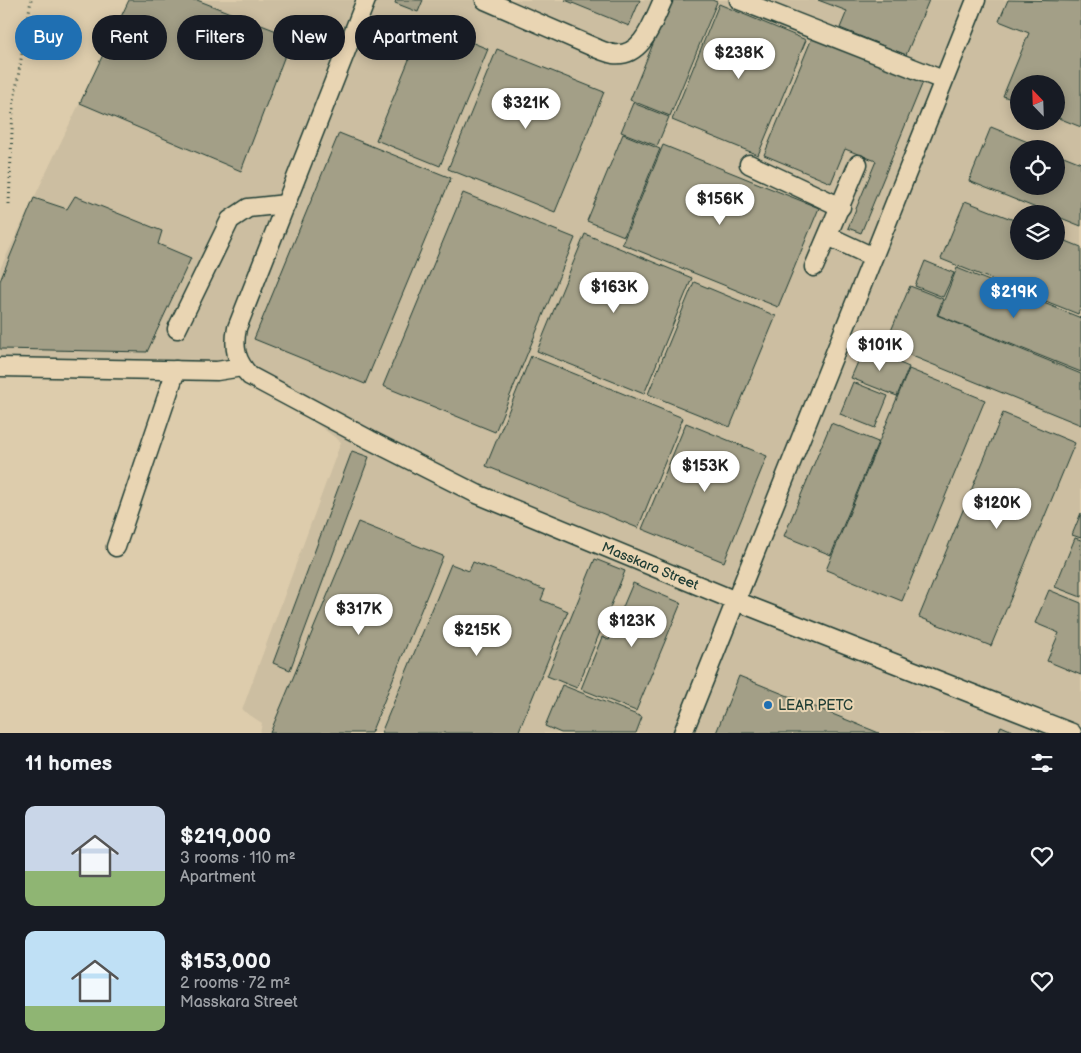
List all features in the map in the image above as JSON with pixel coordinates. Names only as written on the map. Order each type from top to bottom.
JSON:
[{"type":"street","points":[[0,367],[217,370],[242,367],[238,360],[236,349],[235,338],[237,328],[366,0]]},
{"type":"street","points":[[486,0],[613,54],[625,53],[638,46],[646,37],[663,0]]},
{"type":"street","points":[[739,0],[943,80]]},
{"type":"street","points":[[683,733],[976,0]]},
{"type":"street","points":[[749,164],[841,207]]},
{"type":"street","points":[[814,267],[858,164]]},
{"type":"street","points":[[176,329],[230,220],[248,208],[286,204]]},
{"type":"street","points":[[828,236],[873,257]]},
{"type":"street","name":"Masskara Street","points":[[242,367],[250,376],[370,440],[478,494],[736,601],[1072,733]]},
{"type":"street","points":[[116,547],[176,370]]},
{"type":"path","points":[[9,204],[13,107],[31,0]]},
{"type":"shaded area","points":[[129,0],[1081,0],[1081,733],[260,733],[262,723],[242,710],[341,442],[234,362],[0,358],[0,269],[100,60],[167,60],[167,15],[122,15]]},
{"type":"building","points":[[129,0],[197,0],[236,15],[177,15],[177,60],[263,60],[263,26],[273,30],[273,60],[283,60],[241,171],[80,103],[100,60],[167,60],[167,15],[122,15]]},
{"type":"building","points":[[396,0],[423,0],[418,12],[395,3]]},
{"type":"building","points":[[565,0],[640,0],[629,26]]},
{"type":"building","points":[[671,0],[712,0],[717,2],[670,116],[630,100]]},
{"type":"building","points":[[818,0],[929,0],[906,55],[840,28],[847,11]]},
{"type":"building","points":[[1008,0],[1081,1],[1081,127],[1065,121],[1065,75],[1012,75],[1029,33],[999,21]]},
{"type":"building","points":[[719,4],[806,40],[758,155],[672,120]]},
{"type":"building","points":[[812,38],[923,82],[861,233],[848,228],[876,161],[845,149],[831,183],[764,155]]},
{"type":"building","points":[[476,44],[488,49],[440,166],[376,140],[409,60],[476,60]]},
{"type":"building","points":[[497,49],[604,92],[555,212],[448,169]]},
{"type":"building","points":[[1010,79],[1010,99],[1003,96]]},
{"type":"building","points":[[633,103],[669,117],[657,146],[621,132]]},
{"type":"building","points":[[991,127],[1023,140],[1010,140],[1010,195],[1065,195],[1065,157],[1081,163],[1081,226],[1065,220],[1065,205],[1029,205],[969,181]]},
{"type":"building","points":[[339,133],[451,178],[365,384],[254,339]]},
{"type":"building","points":[[623,134],[660,149],[624,236],[587,221]]},
{"type":"building","points":[[663,145],[819,208],[778,307],[622,244]]},
{"type":"building","points":[[463,193],[575,238],[495,432],[383,386]]},
{"type":"building","points":[[75,196],[162,231],[158,244],[191,258],[147,352],[0,349],[0,281],[34,198],[67,209]]},
{"type":"building","points":[[965,201],[1010,218],[1010,260],[1065,260],[1065,241],[1081,247],[1081,306],[1078,314],[941,259]]},
{"type":"building","points":[[585,234],[692,278],[644,394],[537,351]]},
{"type":"building","points":[[925,261],[954,273],[943,297],[915,286]]},
{"type":"building","points":[[957,268],[1081,318],[1081,372],[938,315]]},
{"type":"building","points":[[694,282],[776,316],[730,427],[648,394]]},
{"type":"building","points":[[910,286],[943,299],[937,315],[1081,374],[1081,425],[885,345]]},
{"type":"building","points":[[864,348],[909,367],[897,396],[851,378]]},
{"type":"building","points":[[531,356],[683,418],[638,528],[486,466]]},
{"type":"building","points":[[909,369],[985,400],[902,601],[826,570]]},
{"type":"building","points":[[853,382],[888,396],[875,428],[840,414]]},
{"type":"building","points":[[1003,413],[1075,443],[991,646],[919,617]]},
{"type":"building","points":[[686,423],[767,456],[724,562],[642,529]]},
{"type":"building","points":[[831,423],[878,442],[831,555],[784,536]]},
{"type":"building","points":[[352,451],[369,457],[290,670],[273,663]]},
{"type":"building","points":[[1081,513],[1081,538],[1072,535]]},
{"type":"building","points":[[358,522],[443,556],[371,733],[270,733]]},
{"type":"building","points":[[1075,538],[1081,540],[1081,597],[1055,587]]},
{"type":"building","points":[[595,559],[625,571],[577,688],[547,676]]},
{"type":"building","points":[[473,562],[545,590],[541,600],[568,611],[518,733],[381,733],[451,564],[469,571]]},
{"type":"building","points":[[633,583],[681,603],[636,711],[581,689],[602,637],[609,640]]},
{"type":"building","points":[[1049,590],[1081,603],[1081,675],[1047,661],[1059,633],[1035,623]]},
{"type":"building","name":"LEAR PETC","points":[[739,676],[879,733],[716,733]]},
{"type":"building","points":[[562,685],[642,717],[636,733],[561,733],[545,726]]},
{"type":"building","points":[[1001,726],[1017,733],[998,733]]},
{"type":"place","name":"LEAR PETC","points":[[768,705]]}]
